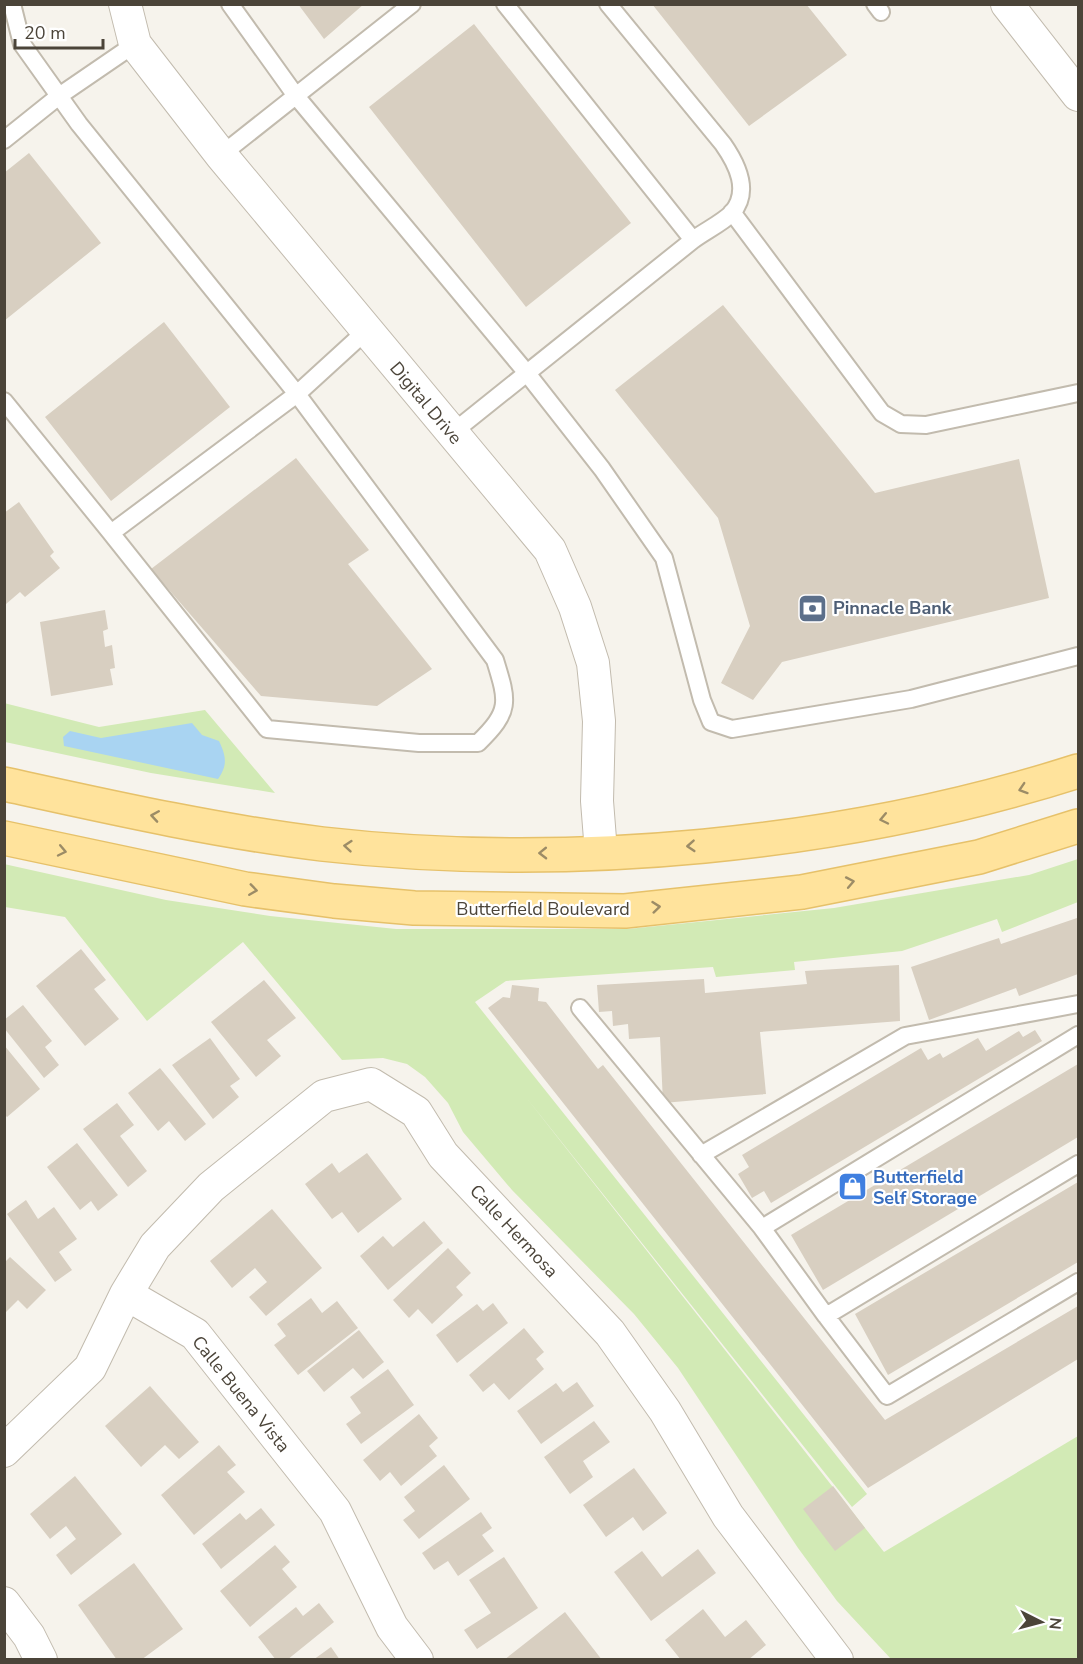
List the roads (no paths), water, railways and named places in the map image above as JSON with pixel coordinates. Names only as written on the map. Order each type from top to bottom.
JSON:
[{"type":"main road","points":[[4,784],[143,814],[321,843],[492,854],[601,852],[718,844],[828,831],[1009,793],[1078,771]]},
{"type":"main road","name":"Butterfield Boulevard","points":[[4,838],[245,890],[334,901],[414,908],[625,911],[802,892],[979,857],[1078,826]]},
{"type":"street","name":"Digital Drive","points":[[125,4],[135,44],[221,155],[550,550],[575,608],[593,663],[599,721],[597,801],[601,852]]},
{"type":"street","points":[[1007,4],[1078,95]]},
{"type":"street","name":"Calle Hermosa","points":[[126,1294],[155,1246],[211,1187],[324,1095],[371,1084],[416,1112],[443,1155],[610,1333],[665,1411],[728,1516],[837,1659]]},
{"type":"street","points":[[4,1451],[90,1368],[126,1294]]},
{"type":"street","name":"Calle Buena Vista","points":[[126,1294],[195,1334],[335,1511],[392,1627],[417,1659]]},
{"type":"street","points":[[4,1603],[29,1636],[41,1659]]},
{"type":"lane","points":[[4,401],[267,729],[419,743],[478,743],[499,723],[505,694],[495,660],[297,394],[59,96],[22,44],[12,4]]},
{"type":"lane","points":[[230,4],[296,96],[526,372],[602,469],[664,558],[702,700],[711,722],[732,729],[912,699],[1078,656]]},
{"type":"lane","points":[[221,155],[412,4]]},
{"type":"lane","points":[[505,4],[693,240]]},
{"type":"lane","points":[[452,433],[693,240],[732,212],[742,189],[737,164],[608,4]]},
{"type":"lane","points":[[4,140],[59,96],[135,44]]},
{"type":"lane","points":[[732,212],[882,413],[901,424],[926,425],[1078,393]]},
{"type":"lane","points":[[111,533],[297,394],[366,331]]},
{"type":"lane","points":[[701,1155],[905,1035],[1078,1004]]},
{"type":"lane","points":[[580,1008],[762,1228],[887,1396],[1078,1282]]},
{"type":"lane","points":[[762,1228],[1078,1035]]},
{"type":"lane","points":[[826,1316],[1078,1164]]},
{"type":"water","points":[[192,723],[202,735],[219,741],[225,760],[218,779],[64,746],[63,737],[70,731],[101,738]]},
{"type":"place","name":"Pinnacle Bank","points":[[812,608]]},
{"type":"place","name":"Butterfield Self Storage","points":[[852,1187]]}]
